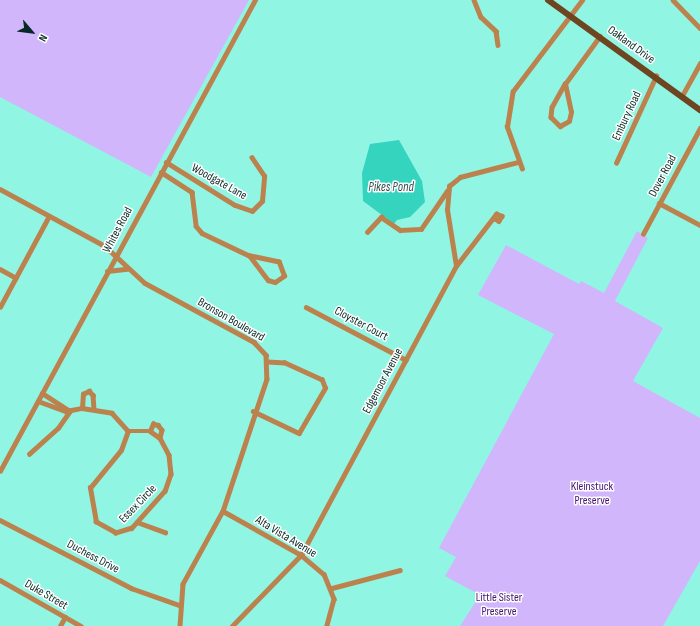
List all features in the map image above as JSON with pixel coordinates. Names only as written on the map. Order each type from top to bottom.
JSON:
[{"type":"main road","name":"Oakland Drive","points":[[548,0],[683,94],[700,110]]},
{"type":"street","name":"Whites Road","points":[[0,471],[255,0]]},
{"type":"street","points":[[474,0],[481,17],[496,31],[498,45]]},
{"type":"street","points":[[522,169],[518,162],[507,127],[513,91],[534,59],[572,17],[582,0]]},
{"type":"street","points":[[673,0],[700,28]]},
{"type":"street","points":[[565,84],[571,112],[569,121],[560,126],[551,118],[552,107],[565,84],[600,36]]},
{"type":"street","points":[[683,94],[700,63]]},
{"type":"street","name":"Embury Road","points":[[616,163],[656,76]]},
{"type":"street","name":"Dover Road","points":[[643,234],[700,128]]},
{"type":"street","name":"Woodgate Lane","points":[[166,162],[235,205],[252,211],[262,201],[264,176],[252,158]]},
{"type":"street","points":[[367,232],[381,217],[400,230],[421,229],[447,191],[460,177],[518,162]]},
{"type":"street","name":"Woodgate Lane","points":[[161,172],[192,192],[196,226],[202,233],[250,256],[279,262],[284,276],[275,282],[268,280],[250,256]]},
{"type":"street","name":"Bronson Boulevard","points":[[0,190],[105,246],[127,269],[145,283],[254,342],[264,351],[268,362]]},
{"type":"street","points":[[447,191],[456,266]]},
{"type":"street","points":[[659,203],[700,225]]},
{"type":"street","points":[[0,307],[49,216]]},
{"type":"street","name":"Edgemoor Avenue","points":[[232,626],[302,554],[456,266],[468,247],[494,219]]},
{"type":"street","points":[[0,269],[16,278]]},
{"type":"street","points":[[107,272],[127,269]]},
{"type":"street","name":"Cloyster Court","points":[[306,307],[406,360]]},
{"type":"street","points":[[180,626],[179,605],[185,578],[222,511],[254,411],[267,378],[268,362],[285,363],[322,380],[325,388],[299,433],[254,411]]},
{"type":"street","points":[[82,408],[83,394],[89,391],[93,394],[94,409]]},
{"type":"street","points":[[42,393],[70,411]]},
{"type":"street","points":[[38,401],[70,411],[82,408],[112,412],[128,431],[150,431],[160,438]]},
{"type":"street","points":[[29,454],[58,428],[70,411]]},
{"type":"street","name":"Essex Circle","points":[[128,431],[121,450],[92,482],[89,501],[96,522],[109,532],[125,532],[137,522],[165,491],[170,480],[170,460],[160,438],[162,430],[158,425],[153,424],[150,431]]},
{"type":"street","name":"Alta Vista Avenue","points":[[222,511],[302,554],[324,574],[332,588]]},
{"type":"street","name":"Duchess Drive","points":[[0,520],[131,588],[179,605]]},
{"type":"street","points":[[137,522],[165,532]]},
{"type":"street","points":[[327,626],[334,599],[332,588],[400,570]]},
{"type":"street","name":"Duke Street","points":[[0,580],[81,626]]},
{"type":"street","points":[[60,626],[65,617]]},
{"type":"green space","points":[[0,0],[249,0],[151,177],[0,97]]},
{"type":"green space","name":"Kleinstuck Preserve","points":[[637,231],[648,238],[615,301],[663,328],[633,381],[700,418],[700,561],[663,626],[460,626],[480,595],[445,576],[456,557],[439,548],[554,334],[478,295],[506,245],[579,284],[581,281],[604,293]]},
{"type":"water","name":"Pikes Pond","points":[[399,140],[422,181],[425,202],[410,217],[397,220],[394,224],[363,201],[362,173],[370,144]]},
{"type":"park label","name":"Little Sister Preserve","points":[[499,605]]}]
